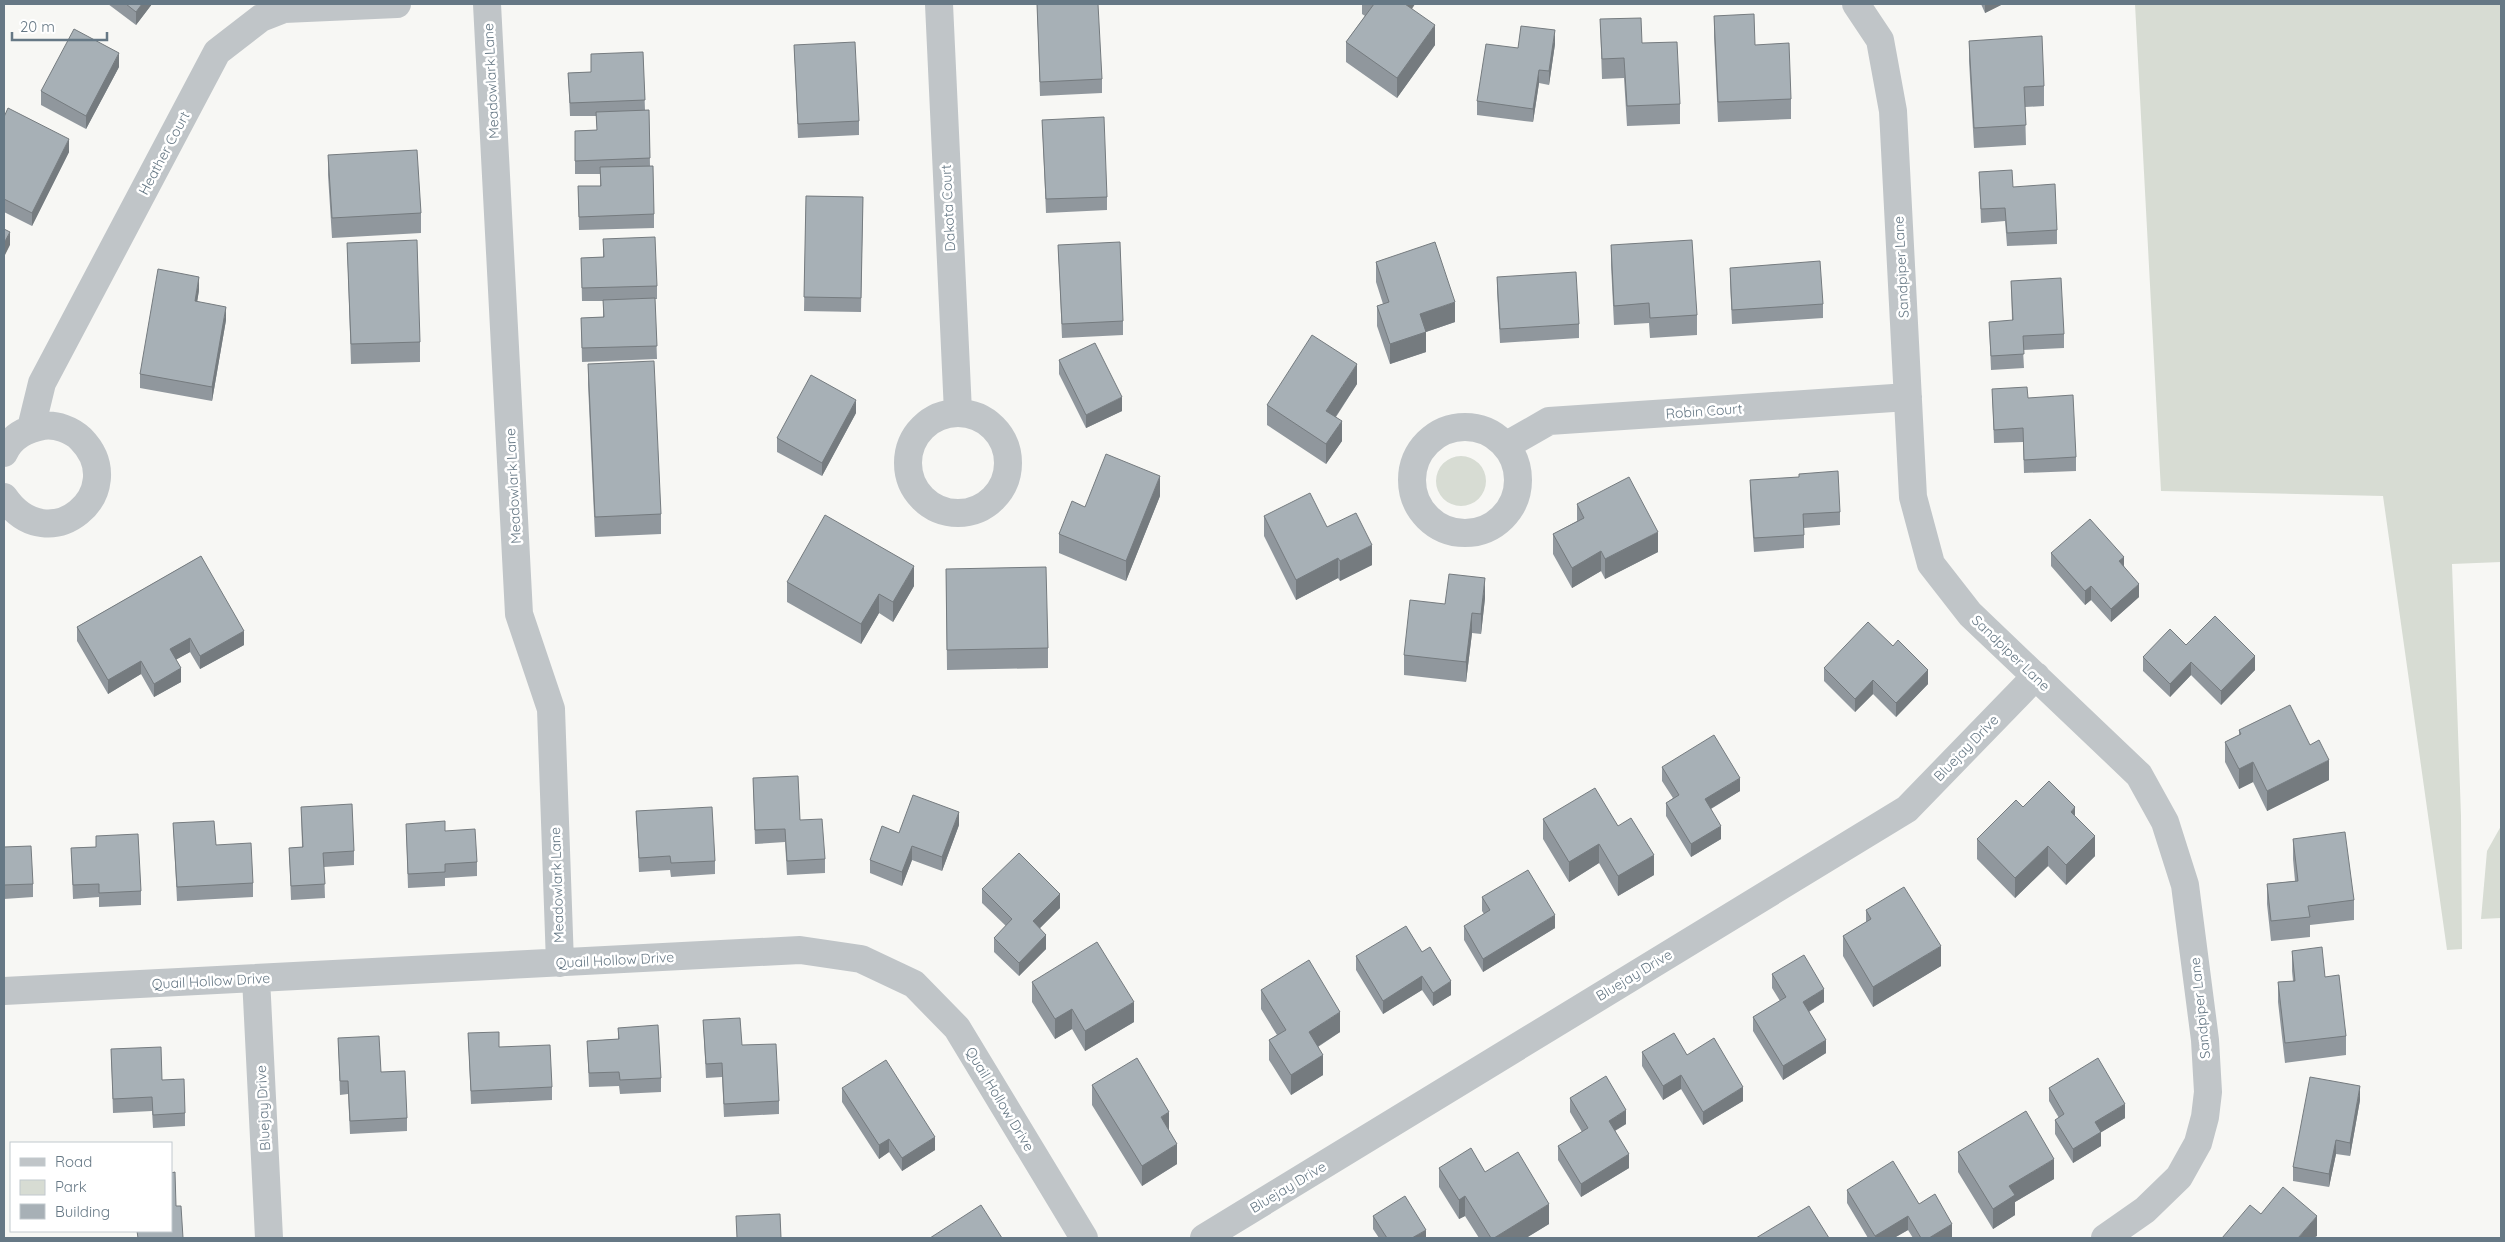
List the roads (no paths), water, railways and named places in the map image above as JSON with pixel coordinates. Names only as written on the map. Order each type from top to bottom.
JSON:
[{"type":"street","name":"Heather Court","points":[[31,428],[42,383],[217,52],[261,18],[284,10],[397,4]]},
{"type":"street","name":"Meadowlark Lane","points":[[487,4],[519,614],[551,709],[560,962]]},
{"type":"street","name":"Dakota Court","points":[[939,4],[958,412]]},
{"type":"street","name":"Sandpiper Lane","points":[[1856,4],[1880,40],[1893,111],[1913,497],[1931,564],[1970,614],[2139,775],[2165,822],[2185,885],[2205,1040],[2208,1092],[2205,1118],[2198,1143],[2179,1177],[2145,1210],[2105,1238]]},
{"type":"street","name":"Robin Court","points":[[1507,446],[1549,421],[1908,397]]},
{"type":"street","points":[[4,453],[17,436],[31,428],[47,426],[62,428],[83,441],[95,461],[97,477],[94,493],[86,507],[74,517],[50,524],[26,520],[12,510],[4,497]]},
{"type":"street","name":"Bluejay Drive","points":[[1204,1238],[1906,809],[2036,676]]},
{"type":"street","name":"Quail Hollow Drive","points":[[4,991],[800,950],[861,959],[914,984],[957,1028],[1084,1238]]},
{"type":"street","name":"Bluejay Drive","points":[[256,978],[269,1238]]}]
